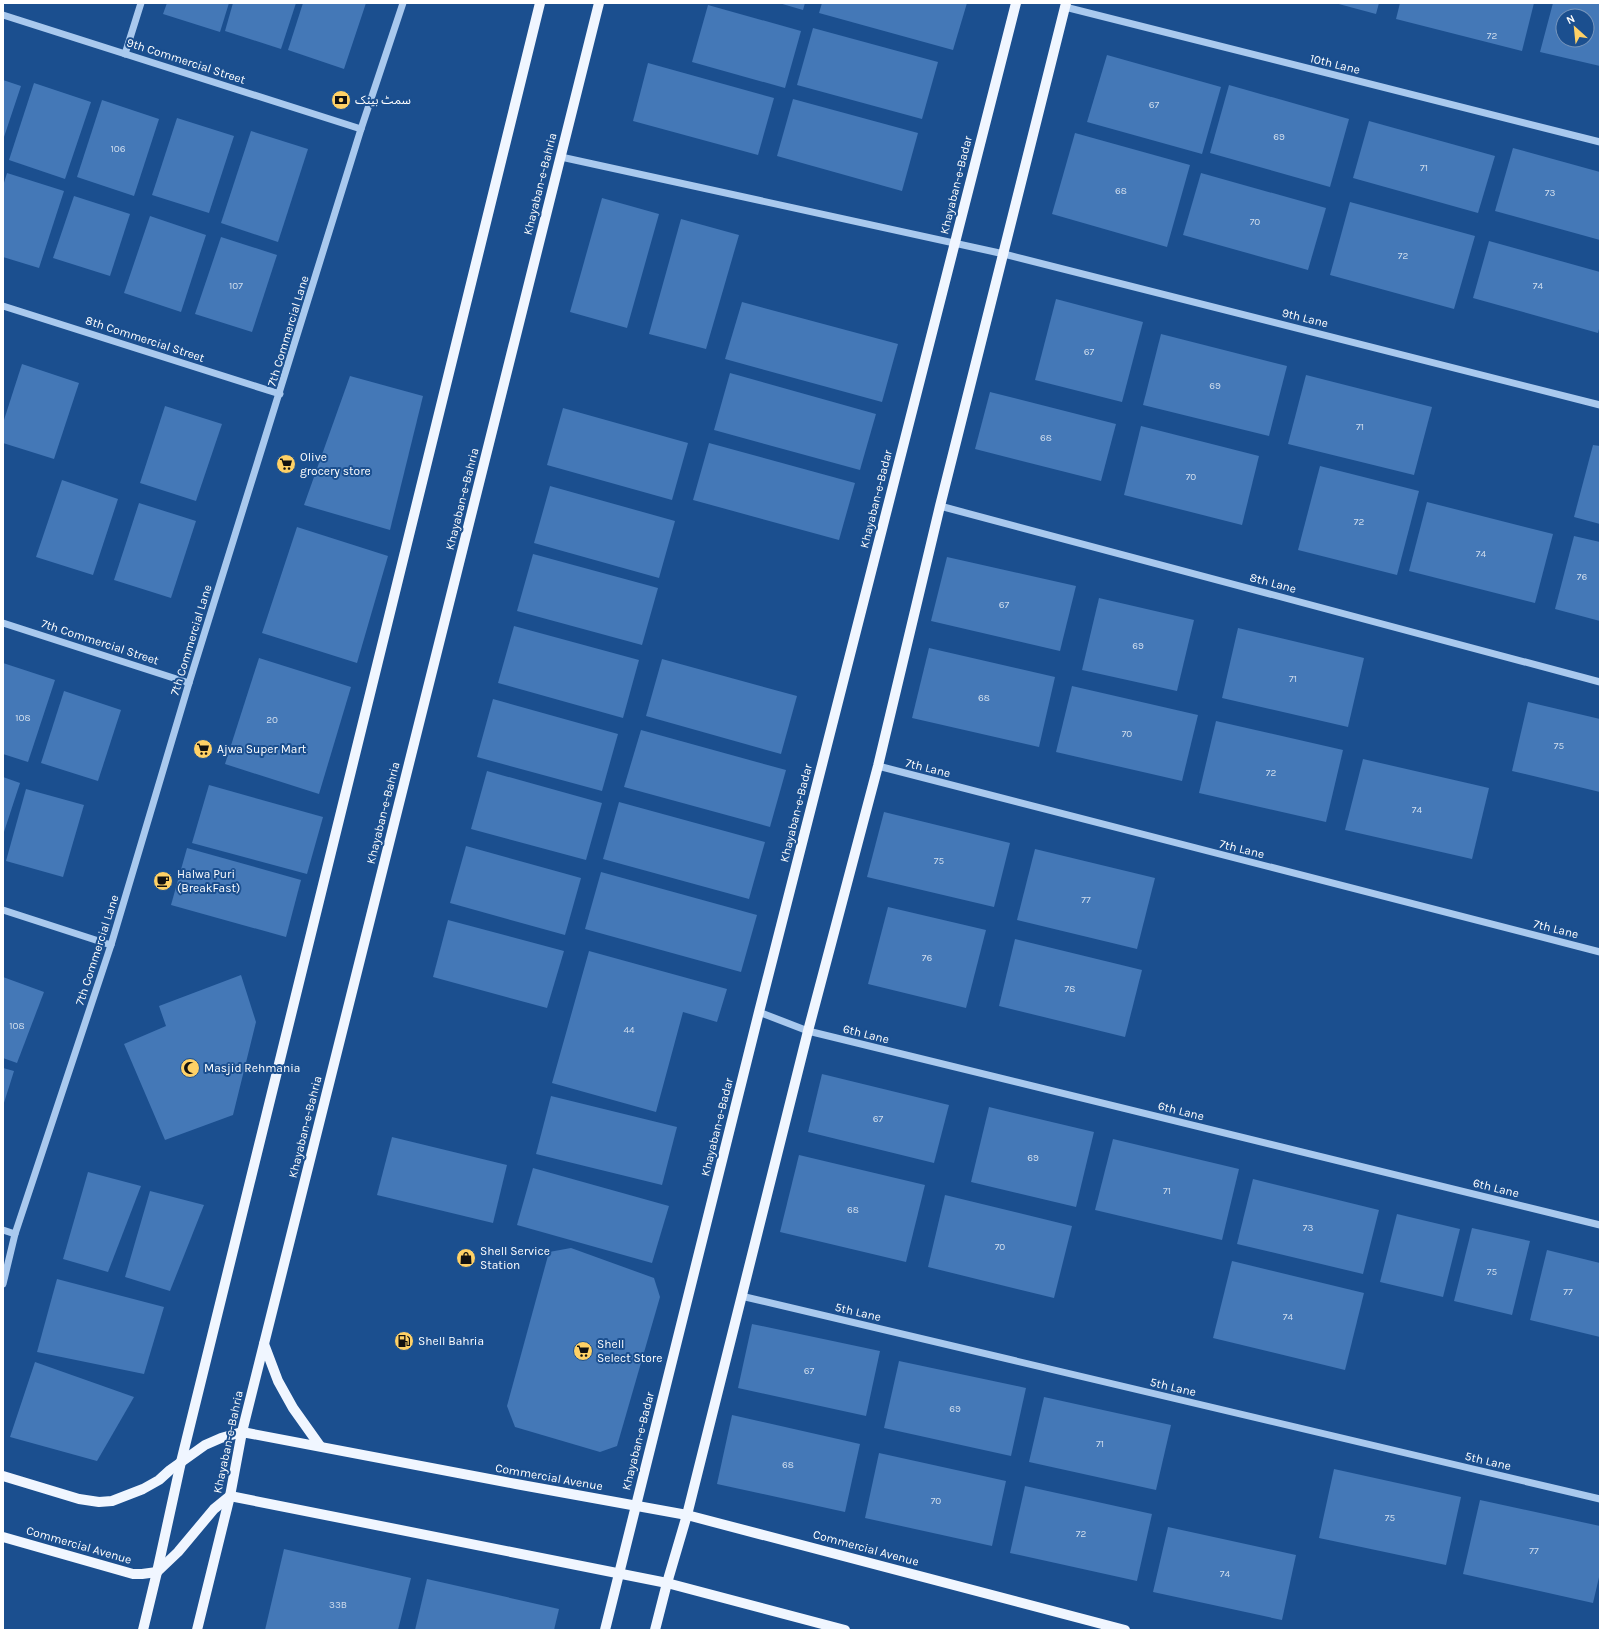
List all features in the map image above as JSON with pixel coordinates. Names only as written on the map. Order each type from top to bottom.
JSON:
[{"type":"main road","points":[[142,1630],[157,1572],[181,1462],[540,3]]},
{"type":"main road","name":"Khayaban-e-Bahria","points":[[197,1630],[230,1496],[242,1432],[599,3]]},
{"type":"main road","name":"Khayaban-e-Badar","points":[[604,1630],[759,1012],[1016,3]]},
{"type":"main road","points":[[655,1630],[687,1515],[808,1031],[878,766],[940,506],[1066,5]]},
{"type":"main road","points":[[264,1344],[278,1381],[293,1408],[320,1446]]},
{"type":"main road","name":"Commercial Avenue","points":[[3,1476],[79,1499],[99,1502],[112,1501],[143,1489],[159,1480],[205,1445],[221,1438],[242,1432],[687,1515],[1125,1630]]},
{"type":"main road","points":[[157,1572],[178,1552],[214,1509],[230,1496],[667,1583],[845,1630]]},
{"type":"main road","name":"Commercial Avenue","points":[[3,1537],[133,1574],[157,1572]]},
{"type":"street","points":[[125,54],[141,3]]},
{"type":"street","name":"7th Commercial Lane","points":[[3,1284],[15,1234],[111,945],[189,683],[362,129],[403,3]]},
{"type":"street","name":"10th Lane","points":[[1066,5],[1600,142]]},
{"type":"street","name":"9th Commercial Street","points":[[3,15],[362,129]]},
{"type":"street","name":"9th Lane","points":[[561,157],[1004,254],[1600,405]]},
{"type":"street","name":"8th Commercial Street","points":[[3,306],[280,394]]},
{"type":"street","name":"8th Lane","points":[[940,506],[1600,682]]},
{"type":"street","name":"7th Commercial Street","points":[[3,623],[189,683]]},
{"type":"street","name":"7th Lane","points":[[878,766],[1600,952]]},
{"type":"street","points":[[3,910],[111,945]]},
{"type":"street","name":"6th Lane","points":[[759,1012],[808,1031],[1600,1225]]},
{"type":"street","points":[[3,1230],[15,1234]]},
{"type":"street","name":"5th Lane","points":[[741,1296],[1600,1499]]},
{"type":"building","points":[[167,3],[229,3],[220,32],[163,14]]},
{"type":"building","points":[[233,3],[296,3],[281,49],[225,31]]},
{"type":"building","points":[[303,3],[366,3],[344,69],[288,50]]},
{"type":"building","points":[[779,3],[805,3],[803,10]]},
{"type":"building","points":[[822,3],[967,3],[953,50],[819,13]]},
{"type":"building","points":[[1335,3],[1379,3],[1376,14]]},
{"type":"building","points":[[1400,3],[1534,3],[1522,51],[1396,19]]},
{"type":"building","points":[[1553,3],[1600,3],[1600,66],[1540,52]]},
{"type":"building","points":[[708,5],[801,31],[785,88],[692,62]]},
{"type":"building","points":[[813,28],[938,62],[922,119],[797,85]]},
{"type":"building","points":[[1107,55],[1221,87],[1202,154],[1087,122]]},
{"type":"building","points":[[648,63],[774,98],[758,155],[633,121]]},
{"type":"building","points":[[3,80],[21,86],[3,140]]},
{"type":"building","points":[[34,83],[91,102],[65,179],[9,160]]},
{"type":"building","points":[[1229,85],[1349,119],[1330,187],[1210,153]]},
{"type":"building","points":[[793,99],[918,133],[902,191],[777,156]]},
{"type":"building","points":[[102,100],[159,119],[134,196],[77,177]]},
{"type":"building","points":[[177,118],[234,136],[209,213],[152,195]]},
{"type":"building","points":[[1369,121],[1495,156],[1478,213],[1353,178]]},
{"type":"building","points":[[251,131],[308,149],[278,242],[221,223]]},
{"type":"building","points":[[1075,133],[1190,165],[1167,247],[1052,214]]},
{"type":"building","points":[[1513,148],[1600,172],[1600,240],[1495,211]]},
{"type":"building","points":[[7,173],[64,191],[39,268],[3,257],[3,186]]},
{"type":"building","points":[[1201,173],[1326,208],[1308,270],[1183,235]]},
{"type":"building","points":[[74,196],[130,214],[110,276],[53,258]]},
{"type":"building","points":[[602,198],[659,214],[627,328],[570,312]]},
{"type":"building","points":[[1350,202],[1475,236],[1454,309],[1330,275]]},
{"type":"building","points":[[150,216],[206,235],[181,312],[124,293]]},
{"type":"building","points":[[681,219],[739,235],[706,349],[649,334]]},
{"type":"building","points":[[221,237],[277,255],[252,332],[195,314]]},
{"type":"building","points":[[1489,241],[1600,272],[1600,325],[1598,333],[1473,298]]},
{"type":"building","points":[[1056,299],[1143,322],[1122,402],[1035,380]]},
{"type":"building","points":[[742,302],[898,344],[882,402],[725,359]]},
{"type":"building","points":[[1161,334],[1287,366],[1269,436],[1143,405]]},
{"type":"building","points":[[22,364],[79,383],[54,459],[3,443],[3,423]]},
{"type":"building","points":[[730,373],[876,414],[860,470],[714,430]]},
{"type":"building","points":[[1306,375],[1432,407],[1414,475],[1288,444]]},
{"type":"building","points":[[350,376],[423,396],[390,530],[304,505]]},
{"type":"building","points":[[990,392],[1116,424],[1101,481],[975,449]]},
{"type":"building","points":[[165,406],[222,424],[196,501],[140,483]]},
{"type":"building","points":[[563,408],[688,443],[672,500],[547,465]]},
{"type":"building","points":[[1141,426],[1259,456],[1242,525],[1124,495]]},
{"type":"building","points":[[709,443],[855,483],[839,540],[693,500]]},
{"type":"building","points":[[1593,445],[1600,446],[1600,524],[1574,517]]},
{"type":"building","points":[[1320,466],[1419,491],[1397,575],[1298,550]]},
{"type":"building","points":[[62,480],[118,499],[93,575],[36,557]]},
{"type":"building","points":[[550,486],[675,521],[659,578],[534,543]]},
{"type":"building","points":[[1427,502],[1553,534],[1535,603],[1409,571]]},
{"type":"building","points":[[139,503],[196,521],[171,598],[114,580]]},
{"type":"building","points":[[297,527],[388,556],[357,663],[262,633]]},
{"type":"building","points":[[1574,536],[1600,542],[1600,621],[1555,609]]},
{"type":"building","points":[[533,554],[658,588],[642,645],[517,611]]},
{"type":"building","points":[[947,557],[1076,586],[1060,651],[931,621]]},
{"type":"building","points":[[1099,598],[1194,620],[1177,691],[1082,670]]},
{"type":"building","points":[[514,626],[639,660],[623,718],[498,683]]},
{"type":"building","points":[[1238,628],[1364,658],[1348,727],[1222,698]]},
{"type":"building","points":[[929,648],[1055,677],[1039,747],[912,718]]},
{"type":"building","points":[[259,658],[351,687],[319,794],[225,764]]},
{"type":"building","points":[[662,659],[797,696],[781,754],[646,716]]},
{"type":"building","points":[[3,663],[55,680],[28,762],[3,754]]},
{"type":"building","points":[[1072,686],[1198,715],[1182,781],[1056,752]]},
{"type":"building","points":[[64,691],[121,710],[98,781],[41,763]]},
{"type":"building","points":[[493,699],[618,734],[602,791],[477,757]]},
{"type":"building","points":[[1528,702],[1600,719],[1600,792],[1512,771]]},
{"type":"building","points":[[1216,721],[1343,750],[1326,822],[1199,793]]},
{"type":"building","points":[[641,730],[786,770],[770,827],[624,787]]},
{"type":"building","points":[[1363,759],[1489,788],[1472,859],[1345,830]]},
{"type":"building","points":[[487,771],[602,803],[586,860],[471,829]]},
{"type":"building","points":[[3,777],[20,783],[3,835]]},
{"type":"building","points":[[209,785],[323,817],[307,874],[192,843]]},
{"type":"building","points":[[26,789],[84,805],[63,877],[6,861]]},
{"type":"building","points":[[619,802],[765,842],[749,899],[603,859]]},
{"type":"building","points":[[884,812],[1010,843],[994,907],[867,877]]},
{"type":"building","points":[[466,846],[581,878],[565,935],[450,903]]},
{"type":"building","points":[[187,848],[301,880],[286,937],[171,905]]},
{"type":"building","points":[[1035,849],[1155,878],[1137,949],[1017,920]]},
{"type":"building","points":[[601,872],[757,915],[741,972],[585,929]]},
{"type":"building","points":[[888,907],[986,930],[966,1008],[868,984]]},
{"type":"building","points":[[448,920],[564,951],[547,1008],[433,977]]},
{"type":"building","points":[[1015,939],[1142,970],[1125,1037],[999,1006]]},
{"type":"building","points":[[589,951],[727,989],[717,1022],[683,1012],[656,1112],[552,1083]]},
{"type":"building","name":"Masjid Rehmania","points":[[241,975],[256,1022],[233,1115],[165,1140],[124,1044],[166,1026],[159,1006]]},
{"type":"building","points":[[3,977],[44,992],[17,1063],[3,1058]]},
{"type":"building","points":[[3,1068],[14,1071],[3,1106]]},
{"type":"building","points":[[822,1074],[949,1105],[934,1163],[808,1132]]},
{"type":"building","points":[[551,1096],[677,1127],[662,1185],[536,1154]]},
{"type":"building","points":[[989,1107],[1094,1132],[1076,1207],[971,1182]]},
{"type":"building","points":[[392,1137],[507,1165],[493,1223],[377,1195]]},
{"type":"building","points":[[1113,1139],[1239,1169],[1222,1240],[1095,1210]]},
{"type":"building","points":[[799,1155],[925,1185],[906,1262],[780,1232]]},
{"type":"building","points":[[533,1168],[669,1206],[652,1263],[517,1225]]},
{"type":"building","points":[[88,1172],[141,1186],[108,1272],[63,1259]]},
{"type":"building","points":[[1253,1179],[1379,1210],[1363,1274],[1237,1244]]},
{"type":"building","points":[[150,1191],[204,1205],[170,1291],[125,1277]]},
{"type":"building","points":[[945,1195],[1072,1226],[1054,1298],[928,1267]]},
{"type":"building","points":[[1397,1214],[1460,1229],[1443,1297],[1380,1282]]},
{"type":"building","points":[[1472,1228],[1530,1241],[1512,1315],[1454,1301]]},
{"type":"building","points":[[571,1248],[654,1278],[660,1297],[617,1446],[600,1452],[515,1427],[507,1406],[549,1252]]},
{"type":"building","points":[[1547,1250],[1600,1263],[1600,1337],[1530,1320]]},
{"type":"building","points":[[1232,1261],[1364,1293],[1345,1370],[1213,1338]]},
{"type":"building","points":[[57,1279],[164,1307],[144,1374],[37,1352]]},
{"type":"building","points":[[752,1324],[880,1351],[866,1416],[738,1388]]},
{"type":"building","points":[[899,1361],[1026,1388],[1011,1456],[884,1428]]},
{"type":"building","points":[[35,1362],[134,1397],[97,1461],[10,1437]]},
{"type":"building","points":[[1044,1397],[1171,1425],[1156,1490],[1029,1462]]},
{"type":"building","points":[[732,1415],[860,1444],[845,1512],[717,1484]]},
{"type":"building","points":[[879,1453],[1006,1481],[992,1546],[865,1518]]},
{"type":"building","points":[[1334,1469],[1461,1497],[1446,1565],[1319,1538]]},
{"type":"building","points":[[1025,1486],[1152,1514],[1137,1581],[1010,1553]]},
{"type":"building","points":[[1480,1500],[1600,1526],[1600,1573],[1593,1603],[1463,1574]]},
{"type":"building","points":[[1168,1527],[1296,1555],[1282,1620],[1153,1592]]},
{"type":"building","points":[[284,1549],[411,1578],[398,1630],[265,1630]]},
{"type":"building","points":[[427,1579],[559,1609],[554,1630],[415,1630]]},
{"type":"place","name":"سمٹ بینک","points":[[341,100]]},
{"type":"place","name":"Olive grocery store","points":[[286,464]]},
{"type":"place","name":"Ajwa Super Mart","points":[[203,749]]},
{"type":"place","name":"Halwa Puri (BreakFast)","points":[[163,881]]},
{"type":"place","name":"Masjid Rehmania","points":[[190,1068]]},
{"type":"place","name":"Shell Service Station","points":[[466,1258]]},
{"type":"place","name":"Shell Bahria","points":[[404,1341]]},
{"type":"place","name":"Shell Select Store","points":[[583,1351]]}]
